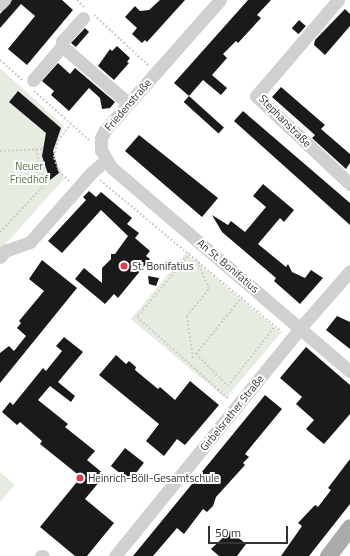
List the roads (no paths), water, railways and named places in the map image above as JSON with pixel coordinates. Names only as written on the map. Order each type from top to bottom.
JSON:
[{"type":"main road","points":[[328,556],[350,527]]},
{"type":"street","points":[[0,4],[4,0]]},
{"type":"street","name":"Friedenstraße","points":[[103,155],[101,138],[105,130],[220,0]]},
{"type":"street","name":"Stephanstraße","points":[[338,0],[256,96],[350,184]]},
{"type":"street","points":[[29,82],[62,46],[62,42],[83,18]]},
{"type":"street","points":[[62,46],[128,103]]},
{"type":"street","points":[[0,257],[5,251],[30,242],[77,189],[103,155]]},
{"type":"street","name":"An St. Bonifatius","points":[[103,155],[199,242],[350,371]]},
{"type":"street","name":"Girbelsrather Straße","points":[[114,556],[238,406],[300,327],[350,271]]},
{"type":"place","name":"St. Bonifatius","points":[[124,266]]},
{"type":"place","name":"Heinrich-Böll-Gesamtschule","points":[[80,478]]},
{"type":"park label","name":"Neuer Friedhof","points":[[29,173]]}]
